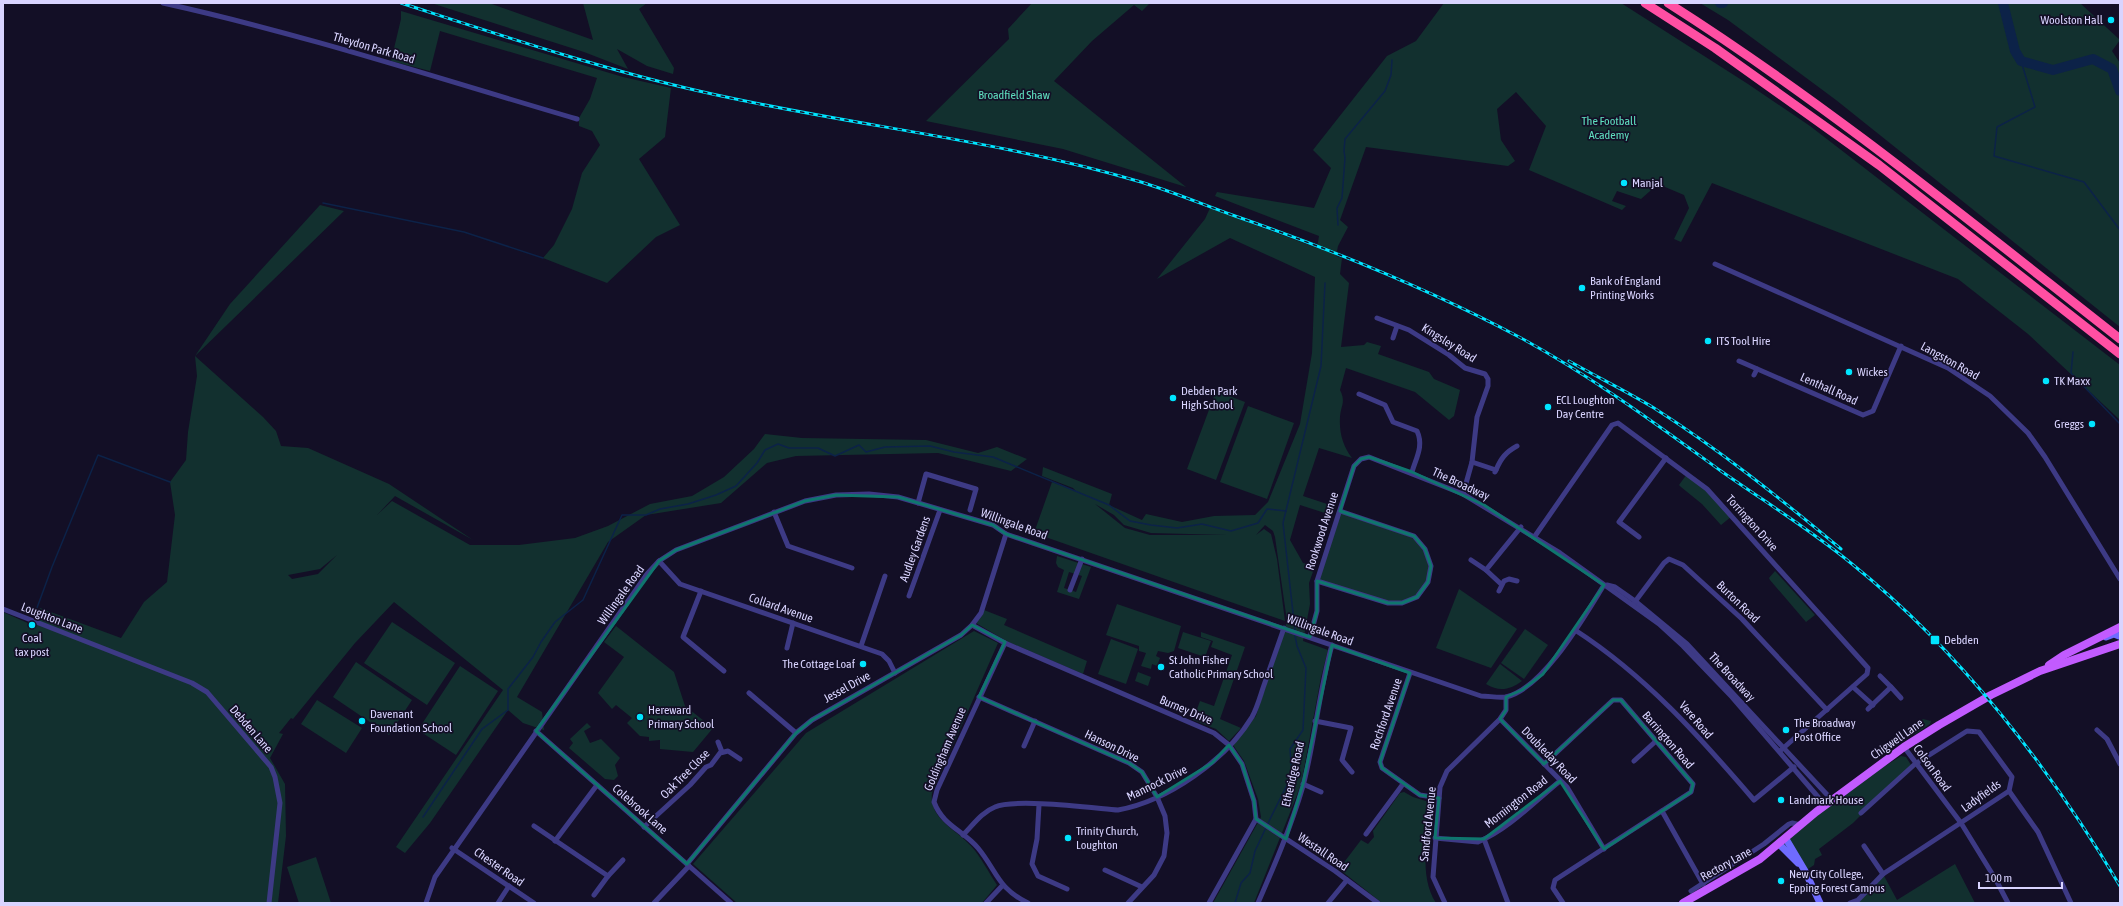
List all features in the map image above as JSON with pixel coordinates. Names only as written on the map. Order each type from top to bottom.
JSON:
[{"type":"highway","points":[[1645,3],[1715,48],[1879,165],[2120,354]]},
{"type":"highway","points":[[1668,3],[1730,44],[1887,155],[2120,339]]},
{"type":"main road","name":"Chigwell Lane","points":[[2040,671],[2064,655],[2097,639],[2120,634]]},
{"type":"main road","name":"Chigwell Lane","points":[[1779,844],[1828,803],[1904,747],[1991,695],[2120,634]]},
{"type":"main road","name":"Rectory Lane","points":[[1683,903],[1746,868],[1779,844]]},
{"type":"street","name":"Theydon Park Road","points":[[163,3],[223,16],[577,119]]},
{"type":"street","name":"Langston Road","points":[[1715,264],[1902,346],[1948,368],[1977,386],[2002,407],[2028,433],[2120,579]]},
{"type":"street","name":"Kingsley Road","points":[[1377,318],[1409,330],[1449,355],[1465,368],[1485,374],[1488,379],[1488,386],[1475,427],[1472,462],[1463,494]]},
{"type":"street","points":[[1393,338],[1397,326]]},
{"type":"street","name":"Lenthall Road","points":[[1739,361],[1863,415],[1873,411],[1902,346]]},
{"type":"street","points":[[1754,375],[1757,369]]},
{"type":"street","points":[[1359,394],[1385,405],[1393,422],[1417,432],[1421,440],[1421,446],[1412,472]]},
{"type":"street","name":"Torrington Drive","points":[[1534,536],[1612,425],[1618,423],[1707,489],[1868,668],[1867,674],[1782,750]]},
{"type":"street","points":[[1472,462],[1496,471],[1501,459],[1508,451],[1517,446]]},
{"type":"street","name":"The Broadway","points":[[1361,459],[1369,457],[1412,472],[1463,494],[1534,536],[1604,585],[1634,603],[1683,646],[1782,750],[1828,803]]},
{"type":"street","points":[[1639,537],[1619,522],[1666,458]]},
{"type":"street","name":"Rookwood Avenue","points":[[1310,637],[1317,611],[1317,581],[1354,466],[1361,459]]},
{"type":"street","points":[[918,503],[926,474],[976,489],[970,510]]},
{"type":"street","name":"Willingale Road","points":[[426,903],[435,878],[453,848],[647,574],[659,561],[676,550],[805,501],[836,495],[869,494],[898,497],[993,525],[1006,534],[1481,696],[1506,697],[1522,690],[1543,674],[1604,585]]},
{"type":"street","name":"Audley Gardens","points":[[909,596],[940,510]]},
{"type":"street","points":[[1317,581],[1388,604],[1402,603],[1417,597],[1428,582],[1431,566],[1424,548],[1414,536],[1340,511]]},
{"type":"street","points":[[774,512],[788,546],[852,568]]},
{"type":"street","points":[[1486,570],[1521,528]]},
{"type":"street","name":"Jessel Drive","points":[[654,903],[688,865],[796,734],[828,710],[961,635],[972,625],[980,613],[1006,534]]},
{"type":"street","points":[[1070,590],[1082,559]]},
{"type":"street","name":"Burton Road","points":[[1634,603],[1664,563],[1669,559],[1674,560],[1683,565],[1742,619],[1828,710]]},
{"type":"street","points":[[1471,560],[1486,570],[1501,584]]},
{"type":"street","name":"Collard Avenue","points":[[659,561],[680,584],[882,654],[889,661],[895,673]]},
{"type":"street","name":"Audley Gardens","points":[[862,646],[885,576]]},
{"type":"street","points":[[1499,591],[1501,584],[1509,579],[1517,581]]},
{"type":"street","points":[[701,591],[683,637],[724,671]]},
{"type":"street","name":"Loughton Lane","points":[[3,609],[94,644]]},
{"type":"street","points":[[787,648],[793,623]]},
{"type":"street","name":"Burney Drive","points":[[972,625],[1005,642],[1214,734],[1229,745],[1242,764],[1254,801],[1256,819]]},
{"type":"street","name":"Mannock Drive","points":[[963,835],[984,813],[996,806],[1017,804],[1118,810],[1133,808],[1157,797],[1206,768],[1229,745],[1253,716],[1284,628]]},
{"type":"street","name":"Vere Road","points":[[1574,630],[1604,649],[1666,701],[1754,800],[1794,767]]},
{"type":"street","name":"Goldingham Avenue","points":[[1005,642],[937,790],[934,802],[943,819],[978,848],[1002,886],[1028,903]]},
{"type":"street","name":"Debden Lane","points":[[94,644],[192,682],[206,692],[271,767],[279,788],[280,803],[269,903]]},
{"type":"street","name":"Etheridge Road","points":[[1258,903],[1286,839],[1303,784],[1332,645]]},
{"type":"street","name":"Rochford Avenue","points":[[1410,673],[1380,762],[1382,768],[1420,795],[1439,798]]},
{"type":"street","points":[[1880,676],[1901,698]]},
{"type":"street","points":[[1853,687],[1873,705]]},
{"type":"street","points":[[1868,709],[1891,687]]},
{"type":"street","points":[[749,693],[796,734]]},
{"type":"street","name":"Hanson Drive","points":[[979,697],[1129,763],[1142,772],[1157,797],[1165,816],[1167,833],[1164,856],[1154,875],[1128,903]]},
{"type":"street","name":"Sandford Avenue","points":[[1445,903],[1433,877],[1440,787],[1447,772],[1500,720],[1506,710],[1506,697]]},
{"type":"street","name":"Barrington Road","points":[[1544,764],[1613,700],[1621,700],[1693,784],[1692,792],[1556,880],[1553,888],[1563,903]]},
{"type":"street","name":"Doubleday Road","points":[[1500,720],[1567,787],[1604,849]]},
{"type":"street","points":[[1024,746],[1035,721]]},
{"type":"street","points":[[1315,721],[1351,728],[1342,760],[1352,772]]},
{"type":"street","points":[[2097,730],[2107,739],[2120,764]]},
{"type":"street","name":"Colebrook Lane","points":[[536,731],[731,903]]},
{"type":"street","name":"Ladyfields","points":[[1850,903],[1858,900],[1884,874],[2009,791],[2012,777],[1979,732],[1967,731],[1916,764],[1861,813]]},
{"type":"street","points":[[1634,761],[1656,741]]},
{"type":"street","name":"Oak Tree Close","points":[[718,742],[722,752]]},
{"type":"street","name":"Colson Road","points":[[1904,747],[1961,823],[1996,880],[2008,903]]},
{"type":"street","name":"The Broadway","points":[[1782,750],[1794,767],[1828,803]]},
{"type":"street","name":"Oak Tree Close","points":[[644,827],[690,785],[706,767],[711,765],[722,752],[728,751],[740,759]]},
{"type":"street","name":"Mornington Road","points":[[1435,838],[1478,842],[1510,822],[1560,780]]},
{"type":"street","points":[[1303,784],[1321,792]]},
{"type":"street","points":[[1366,834],[1403,784]]},
{"type":"street","points":[[555,841],[597,785]]},
{"type":"street","points":[[2009,791],[2038,832],[2072,903]]},
{"type":"street","points":[[1039,805],[1037,839],[1032,864],[1038,876],[1067,888]]},
{"type":"street","points":[[1662,812],[1703,884]]},
{"type":"street","points":[[1209,903],[1256,819]]},
{"type":"street","name":"Westall Road","points":[[1256,819],[1347,880],[1378,903]]},
{"type":"street","points":[[1691,891],[1774,837],[1792,823],[1802,826]]},
{"type":"street","points":[[534,826],[608,876]]},
{"type":"street","points":[[1484,839],[1508,903]]},
{"type":"street","points":[[1786,839],[1820,903]]},
{"type":"street","points":[[1779,844],[1802,867]]},
{"type":"street","points":[[1864,846],[1884,874]]},
{"type":"street","name":"Chester Road","points":[[453,848],[534,903]]},
{"type":"street","points":[[594,895],[608,876],[623,860]]},
{"type":"street","points":[[1105,870],[1142,887]]},
{"type":"street","points":[[1328,903],[1347,880]]},
{"type":"street","points":[[498,903],[509,886]]},
{"type":"street","points":[[986,903],[1002,886]]},
{"type":"highlighted area","points":[[1369,457],[1412,472],[1484,505],[1604,585],[1543,674],[1522,690],[1506,697],[1506,710],[1500,719],[1544,764],[1613,700],[1621,700],[1693,784],[1691,792],[1604,849],[1560,781],[1484,839],[1435,838],[1439,798],[1420,795],[1382,768],[1380,762],[1410,673],[1332,645],[1303,784],[1286,839],[1256,819],[1254,801],[1242,764],[1229,745],[1212,763],[1157,797],[1142,772],[1129,763],[979,697],[1005,642],[972,625],[961,635],[812,720],[796,733],[687,864],[536,731],[659,561],[676,550],[805,501],[836,495],[898,497],[993,525],[1006,534],[1310,637],[1317,611],[1317,581],[1388,603],[1402,603],[1417,597],[1428,582],[1431,566],[1425,549],[1414,536],[1340,511],[1354,466],[1361,459]]},
{"type":"green space","points":[[431,3],[489,3],[593,40],[583,3],[647,3],[639,9],[674,68],[673,74],[647,66],[617,49],[628,69],[584,52]]},
{"type":"green space","name":"Broadfield Shaw","points":[[1032,3],[1150,3],[1142,11],[1134,5],[1092,41],[1054,81],[1186,187],[1063,149],[926,121],[1009,39],[1008,29]]},
{"type":"green space","name":"The Football Academy","points":[[1444,3],[1621,3],[1748,84],[1810,126],[2120,365],[2120,420],[2028,334],[1958,279],[1712,183],[1681,242],[1674,239],[1689,208],[1684,195],[1658,184],[1641,199],[1617,191],[1612,201],[1626,206],[1622,210],[1529,170],[1546,126],[1516,92],[1497,109],[1501,140],[1515,161],[1508,166],[1366,147],[1340,220],[1348,227],[1338,246],[1336,256],[1342,258],[1340,274],[1349,283],[1341,347],[1364,345],[1367,342],[1381,346],[1378,354],[1429,372],[1434,379],[1460,390],[1454,416],[1449,420],[1415,392],[1346,368],[1340,390],[1343,401],[1340,417],[1340,428],[1346,449],[1352,458],[1319,448],[1303,496],[1330,505],[1328,514],[1300,505],[1290,540],[1303,563],[1315,566],[1309,583],[1310,604],[1303,641],[1328,650],[1321,677],[1301,785],[1254,903],[1213,903],[1261,817],[1258,799],[1244,761],[1233,745],[1256,716],[1287,621],[1273,531],[1265,525],[1256,535],[1264,529],[1271,534],[1277,559],[1285,621],[1034,533],[1052,482],[1076,491],[1073,488],[1042,476],[1043,467],[1112,494],[1109,505],[1142,520],[1146,514],[1182,522],[1214,516],[1255,515],[1268,502],[1300,424],[1312,353],[1315,277],[1230,238],[1157,279],[1205,219],[1210,208],[1317,248],[1319,236],[1215,196],[1217,192],[1314,208],[1331,168],[1313,150],[1387,56],[1416,41]],"holes":[[[1095,504],[1114,515],[1124,525],[1151,533],[1227,535],[1150,535],[1125,528]]]},
{"type":"green space","points":[[1700,3],[2080,3],[2120,40],[2112,51],[2120,63],[2120,327],[1836,100],[1728,20]]},
{"type":"green space","points":[[401,11],[623,77],[671,88],[665,137],[639,159],[680,225],[656,237],[607,283],[543,258],[554,245],[572,209],[582,173],[600,145],[592,131],[579,126],[579,118],[590,99],[597,78],[440,31],[430,71],[391,61],[401,19]]},
{"type":"green space","points":[[320,205],[344,211],[195,356],[230,304]]},
{"type":"green space","points":[[195,356],[263,417],[276,431],[281,446],[308,448],[389,484],[473,540],[395,496],[377,515],[392,501],[470,545],[519,545],[575,538],[608,526],[650,504],[692,496],[724,477],[754,449],[765,434],[802,438],[926,440],[978,453],[997,447],[1027,459],[1011,471],[938,453],[796,456],[767,463],[721,503],[646,515],[608,542],[517,697],[542,712],[544,730],[523,723],[508,710],[430,823],[405,853],[396,847],[503,690],[394,602],[355,643],[293,719],[291,718],[279,733],[283,734],[270,758],[285,784],[286,836],[278,903],[3,903],[3,612],[32,625],[40,608],[121,638],[144,602],[167,582],[175,515],[170,482],[186,460],[188,432],[197,376]],"holes":[[[337,555],[318,574],[292,579],[288,575],[320,569]]]},
{"type":"green space","points":[[1216,391],[1245,402],[1216,480],[1187,469]]},
{"type":"green space","points":[[1248,406],[1294,423],[1267,499],[1220,482]]},
{"type":"green space","points":[[1687,474],[1707,489],[1732,516],[1721,525],[1702,504],[1679,485]]},
{"type":"green space","points":[[1340,511],[1414,536],[1425,549],[1431,566],[1428,582],[1417,597],[1402,603],[1388,603],[1317,581]]},
{"type":"green space","points":[[1057,556],[1091,567],[1079,599],[1057,592],[1064,570],[1058,567],[1056,563]],"holes":[[[1069,572],[1082,576],[1076,592],[1064,588]]]},
{"type":"green space","points":[[1775,571],[1815,615],[1806,622],[1770,580],[1769,578]]},
{"type":"green space","points":[[1459,589],[1517,629],[1491,668],[1436,648]]},
{"type":"green space","points":[[1117,604],[1181,626],[1174,651],[1168,653],[1158,651],[1156,656],[1160,658],[1157,666],[1152,664],[1151,669],[1141,666],[1146,653],[1139,651],[1139,646],[1106,635]]},
{"type":"green space","points":[[984,610],[1007,619],[1004,625],[1087,661],[1083,674],[1006,641],[976,623]]},
{"type":"green space","points":[[392,622],[455,663],[427,705],[364,663]]},
{"type":"green space","points":[[616,626],[674,672],[685,706],[713,728],[693,752],[660,749],[660,740],[649,741],[649,737],[640,736],[627,723],[632,718],[616,705],[612,709],[598,693],[624,657],[604,642]]},
{"type":"green space","points":[[1525,629],[1548,645],[1524,679],[1501,663]]},
{"type":"green space","points":[[974,631],[998,643],[932,793],[932,802],[939,817],[975,850],[997,885],[982,903],[737,903],[693,864],[806,733]]},
{"type":"green space","points":[[1183,632],[1211,641],[1205,657],[1178,648]]},
{"type":"green space","points":[[1201,632],[1245,647],[1220,719],[1241,728],[1229,741],[1216,729],[1193,720],[1200,701],[1214,706],[1232,655],[1211,647],[1213,641],[1201,637]]},
{"type":"green space","points":[[1111,639],[1138,649],[1126,684],[1098,674]]},
{"type":"green space","points":[[356,662],[412,700],[389,735],[333,697]]},
{"type":"green space","points":[[1500,664],[1522,681],[1504,689],[1491,687],[1486,684]]},
{"type":"green space","points":[[460,666],[498,691],[456,755],[418,730]]},
{"type":"green space","points":[[1138,672],[1151,677],[1148,686],[1135,681]]},
{"type":"green space","points":[[317,700],[362,728],[346,753],[301,724]]},
{"type":"green space","points":[[1923,719],[1931,721],[1930,724],[1914,735],[1919,722]]},
{"type":"green space","points":[[587,723],[591,727],[584,731],[590,743],[601,739],[620,758],[615,765],[618,776],[614,780],[605,779],[569,748],[573,743],[570,739]]},
{"type":"green space","points":[[1901,756],[1906,757],[1911,765],[1853,823],[1819,849],[1822,855],[1815,859],[1814,865],[1805,871],[1779,844],[1853,786]]},
{"type":"green space","points":[[1404,792],[1413,797],[1429,802],[1431,805],[1426,868],[1430,892],[1436,903],[1382,903],[1339,869],[1361,840],[1368,844],[1374,837],[1373,831],[1400,793]]},
{"type":"green space","points":[[316,857],[331,903],[299,903],[287,867]]},
{"type":"green space","points":[[1955,864],[1975,903],[1854,903],[1883,874],[1897,900]]},
{"type":"waterway","points":[[2003,3],[2015,51],[2021,61],[2053,70],[2093,59],[2112,69],[2120,91]]},
{"type":"waterway","points":[[1338,225],[1337,208],[1342,198],[1345,139],[1385,91],[1391,75],[1392,60]]},
{"type":"waterway","points":[[2021,61],[2035,107],[1997,127],[1994,156],[2084,182],[2120,230]]},
{"type":"waterway","points":[[323,203],[464,232],[543,258]]},
{"type":"waterway","points":[[1295,631],[1283,523],[1321,366],[1325,283]]},
{"type":"waterway","points":[[2073,352],[2071,373],[2120,424]]},
{"type":"waterway","points":[[423,817],[482,729],[508,710],[508,689],[533,657],[541,642],[555,622],[583,600],[622,515],[646,515],[660,509],[688,504],[716,495],[736,486],[757,463],[765,450],[778,444],[789,448],[818,448],[835,456],[859,445],[866,452],[885,447],[930,446],[954,452],[993,457],[1109,505],[1130,521],[1151,525],[1177,528],[1202,524],[1231,531],[1258,523],[1267,509],[1286,511]]},
{"type":"waterway","points":[[34,616],[52,567],[98,455],[170,482]]},
{"type":"waterway","points":[[1235,903],[1241,883],[1250,873],[1255,851],[1292,775],[1290,749],[1303,730],[1306,668],[1297,646],[1295,635]]},
{"type":"railway","points":[[401,3],[549,50],[661,82],[809,114],[1031,154],[1141,182],[1272,229],[1380,271],[1486,320],[1573,368],[1623,401],[1820,539],[1852,564],[1891,598],[1929,634],[2000,713],[2064,798],[2120,886]]},
{"type":"railway","points":[[1569,361],[1654,408],[1679,424],[1773,493],[1841,549]]},
{"type":"place","name":"Woolston Hall","points":[[2111,20]]},
{"type":"place","name":"Manjal","points":[[1624,183]]},
{"type":"place","name":"Bank of England Printing Works","points":[[1582,288]]},
{"type":"place","name":"ITS Tool Hire","points":[[1708,341]]},
{"type":"place","name":"Wickes","points":[[1849,372]]},
{"type":"place","name":"TK Maxx","points":[[2046,381]]},
{"type":"place","name":"Debden Park High School","points":[[1173,398]]},
{"type":"place","name":"ECL Loughton Day Centre","points":[[1548,407]]},
{"type":"place","name":"Greggs","points":[[2092,424]]},
{"type":"place","name":"Coal tax post","points":[[32,625]]},
{"type":"place","name":"Debden","points":[[1935,640]]},
{"type":"place","name":"The Cottage Loaf","points":[[863,664]]},
{"type":"place","name":"St John Fisher Catholic Primary School","points":[[1161,667]]},
{"type":"place","name":"Hereward Primary School","points":[[640,717]]},
{"type":"place","name":"Davenant Foundation School","points":[[362,721]]},
{"type":"place","name":"The Broadway Post Office","points":[[1786,730]]},
{"type":"place","name":"Landmark House","points":[[1781,800]]},
{"type":"place","name":"Trinity Church, Loughton","points":[[1068,838]]},
{"type":"place","name":"New City College, Epping Forest Campus","points":[[1781,881]]}]
